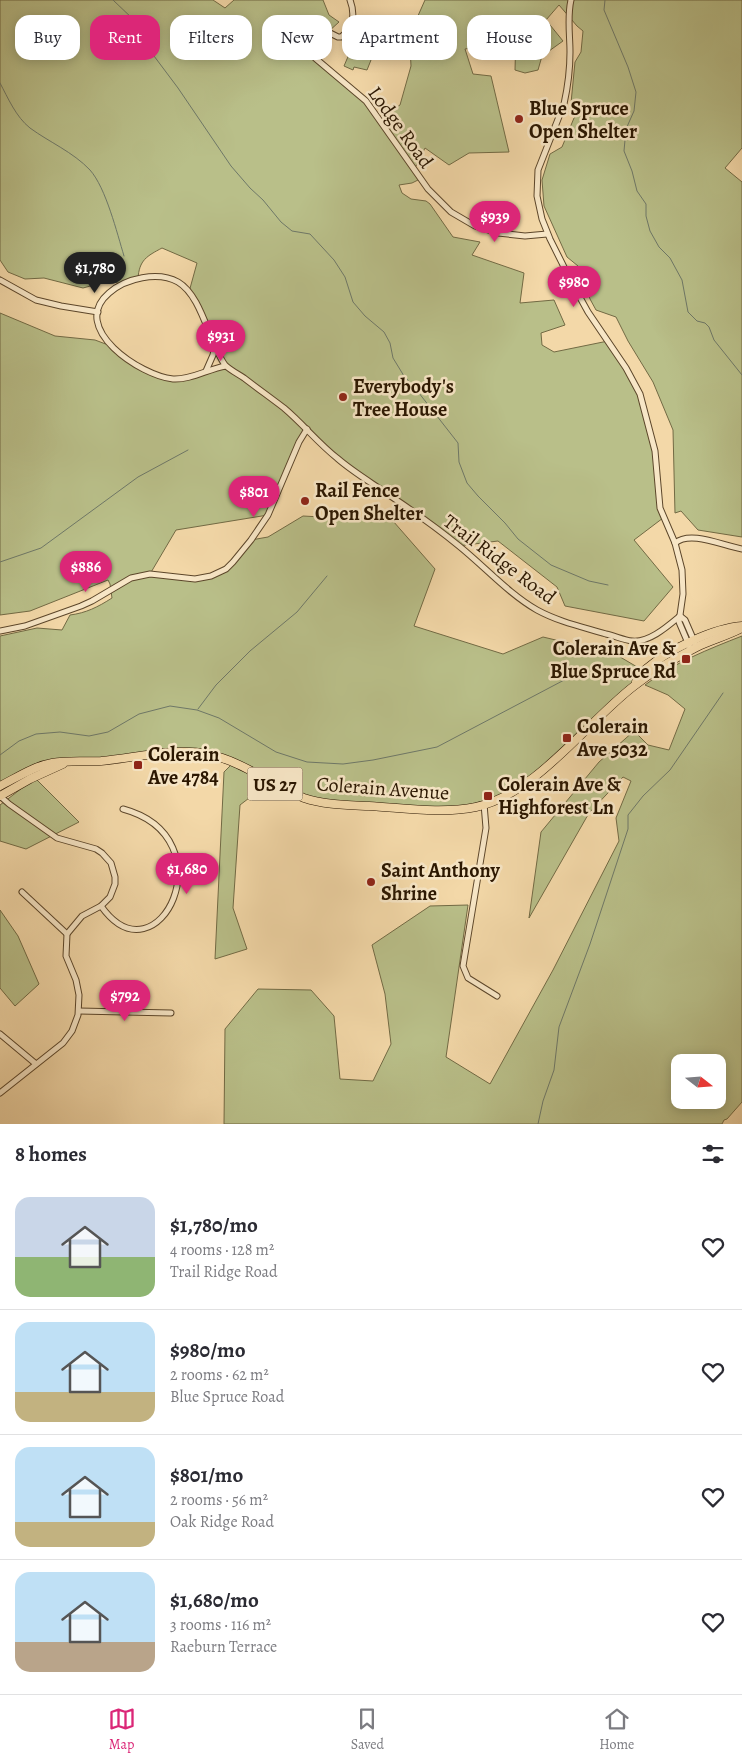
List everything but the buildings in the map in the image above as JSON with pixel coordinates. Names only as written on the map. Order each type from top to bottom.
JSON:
[{"type":"main road","name":"Colerain Avenue","points":[[0,786],[38,767],[52,763],[100,761],[193,752],[212,755],[234,762],[312,800],[339,804],[430,810],[452,810],[484,804],[511,793],[533,778],[634,686],[644,671],[658,660],[742,627]]},
{"type":"main road","name":"Colerain Avenue","points":[[0,796],[30,779],[67,762]]},
{"type":"street","name":"Lodge Road","points":[[350,0],[353,15],[350,28],[341,37],[324,31],[320,33],[314,45],[313,53],[315,58],[353,88],[366,101],[428,189],[451,212],[475,226],[498,233],[531,236],[547,234]]},
{"type":"street","points":[[571,0],[569,20],[570,73],[567,92],[561,113],[538,170],[537,196],[547,234],[588,312],[626,368],[640,394],[655,451],[660,508],[674,543],[683,582],[680,622],[682,630],[693,645]]},
{"type":"street","name":"Trail Ridge Road","points":[[98,312],[106,296],[116,287],[127,282],[147,277],[173,280],[184,287],[193,298],[226,366],[271,398],[350,468],[458,546],[523,600],[547,615],[573,625],[636,642],[648,638],[670,625],[680,616]]},
{"type":"street","points":[[0,280],[36,300],[98,312],[97,322],[104,339],[125,358],[162,376],[184,379],[226,366]]},
{"type":"street","points":[[206,371],[215,346]]},
{"type":"street","points":[[0,631],[25,626],[92,602],[122,582],[140,575],[162,575],[194,579],[210,576],[226,569],[251,540],[268,515],[298,442],[307,429]]},
{"type":"street","points":[[674,543],[689,538],[742,549]]},
{"type":"street","points":[[680,616],[685,620],[693,645]]},
{"type":"street","points":[[670,625],[682,630]]},
{"type":"street","points":[[0,796],[57,838],[96,849],[107,858],[114,870],[115,884],[110,897],[101,906],[82,916],[67,934],[66,956],[78,988],[79,1010],[76,1022],[68,1037],[0,1093]]},
{"type":"street","points":[[484,804],[486,828],[463,966],[468,978],[497,996]]},
{"type":"street","points":[[101,906],[115,923],[132,929],[148,927],[162,918],[169,910],[177,893],[179,873],[174,851],[169,842],[158,827],[148,819],[138,813],[123,809]]},
{"type":"street","points":[[22,892],[67,934]]},
{"type":"street","points":[[79,1010],[171,1013]]},
{"type":"street","points":[[0,1034],[36,1064]]},
{"type":"green space","points":[[0,0],[213,0],[225,8],[234,0],[323,0],[329,15],[262,15],[262,60],[317,60],[360,95],[379,120],[400,105],[411,66],[411,60],[457,60],[457,15],[418,15],[425,0],[742,0],[742,148],[725,168],[742,182],[742,537],[698,530],[681,511],[675,513],[673,430],[653,382],[616,317],[596,310],[578,266],[567,257],[544,206],[542,180],[550,154],[562,147],[574,118],[588,106],[571,103],[575,62],[581,52],[583,31],[559,5],[550,15],[467,15],[467,49],[465,49],[467,60],[473,74],[491,76],[509,152],[469,153],[449,165],[425,148],[414,170],[420,179],[412,183],[399,185],[402,193],[411,199],[426,201],[430,204],[453,237],[480,242],[472,255],[524,273],[520,303],[554,300],[565,325],[541,333],[542,345],[554,352],[608,341],[636,385],[651,433],[663,518],[634,540],[673,587],[644,621],[565,606],[557,587],[498,541],[458,546],[366,480],[307,429],[268,515],[176,530],[150,574],[188,579],[219,573],[251,540],[268,537],[303,516],[358,519],[386,513],[435,569],[414,626],[503,654],[543,637],[615,654],[644,671],[634,686],[511,793],[452,810],[312,800],[270,782],[240,805],[233,908],[247,949],[215,959],[224,772],[233,763],[206,753],[52,763],[0,786],[0,636],[37,628],[62,630],[70,615],[92,609],[112,598],[108,580],[30,611],[0,615],[0,313],[55,336],[95,340],[111,346],[148,370],[175,379],[226,366],[189,292],[197,263],[162,248],[145,259],[140,267],[138,279],[122,284],[109,281],[83,288],[44,278],[25,279],[8,272],[0,260]]},
{"type":"green space","points":[[332,17],[339,22],[332,28]]},
{"type":"green space","points":[[551,26],[563,41],[551,50]]},
{"type":"green space","points":[[347,60],[371,60],[367,70],[354,67],[353,70],[344,66]]},
{"type":"green space","points":[[515,60],[541,60],[538,70],[525,73],[515,70]]},
{"type":"green space","points":[[742,636],[742,1102],[722,1124],[224,1124],[225,1029],[258,989],[311,990],[334,1016],[340,1079],[373,1081],[391,1044],[385,994],[372,945],[430,906],[468,905],[446,1057],[490,1084],[553,970],[619,841],[616,818],[631,781],[623,777],[589,813],[529,918],[541,832],[599,762],[634,731],[648,745],[669,750],[685,709],[668,695],[645,685],[679,663]]},
{"type":"green space","points":[[35,778],[79,822],[26,849],[0,841],[0,805]]},
{"type":"green space","points":[[0,910],[18,936],[39,984],[15,1006],[0,988]]},
{"type":"waterway","points":[[113,0],[134,20],[142,40],[178,88],[231,166],[281,222],[292,231],[310,234],[334,260],[345,277],[353,302],[365,316],[384,332],[390,343],[393,358],[404,376],[458,443],[459,462],[467,483],[518,539],[551,565],[589,581],[608,585]]},
{"type":"waterway","points":[[605,0],[604,10],[628,67],[636,92],[634,111],[626,129],[624,151],[637,191],[646,204],[646,216],[650,231],[659,247],[670,258],[682,280],[688,312],[697,321],[705,323],[709,327],[714,340],[742,375]]},
{"type":"waterway","points":[[0,83],[25,124],[76,158],[96,178],[110,211],[124,256]]},
{"type":"waterway","points":[[0,562],[41,548],[138,477],[188,450]]},
{"type":"waterway","points":[[198,709],[216,685],[250,651],[297,612],[327,576]]},
{"type":"waterway","points":[[0,755],[19,741],[36,734],[60,732],[89,736],[108,732],[139,714],[170,706],[197,710],[219,718],[276,752],[307,762],[343,764],[373,760],[437,747],[568,678]]},
{"type":"waterway","points":[[538,1124],[543,1101],[554,1070],[559,1027],[590,944],[628,829],[628,815],[643,796],[670,770],[723,693]]},
{"type":"place","name":"Blue Spruce Open Shelter","points":[[519,119]]},
{"type":"place","name":"Everybody's Tree House","points":[[343,397]]},
{"type":"place","name":"Rail Fence Open Shelter","points":[[305,501]]},
{"type":"place","name":"Colerain Ave & Blue Spruce Rd","points":[[686,659]]},
{"type":"place","name":"Colerain Ave 5032","points":[[567,738]]},
{"type":"place","name":"Colerain Ave 4784","points":[[138,765]]},
{"type":"place","name":"Colerain Ave & Highforest Ln","points":[[488,796]]},
{"type":"place","name":"Saint Anthony Shrine","points":[[371,882]]}]
